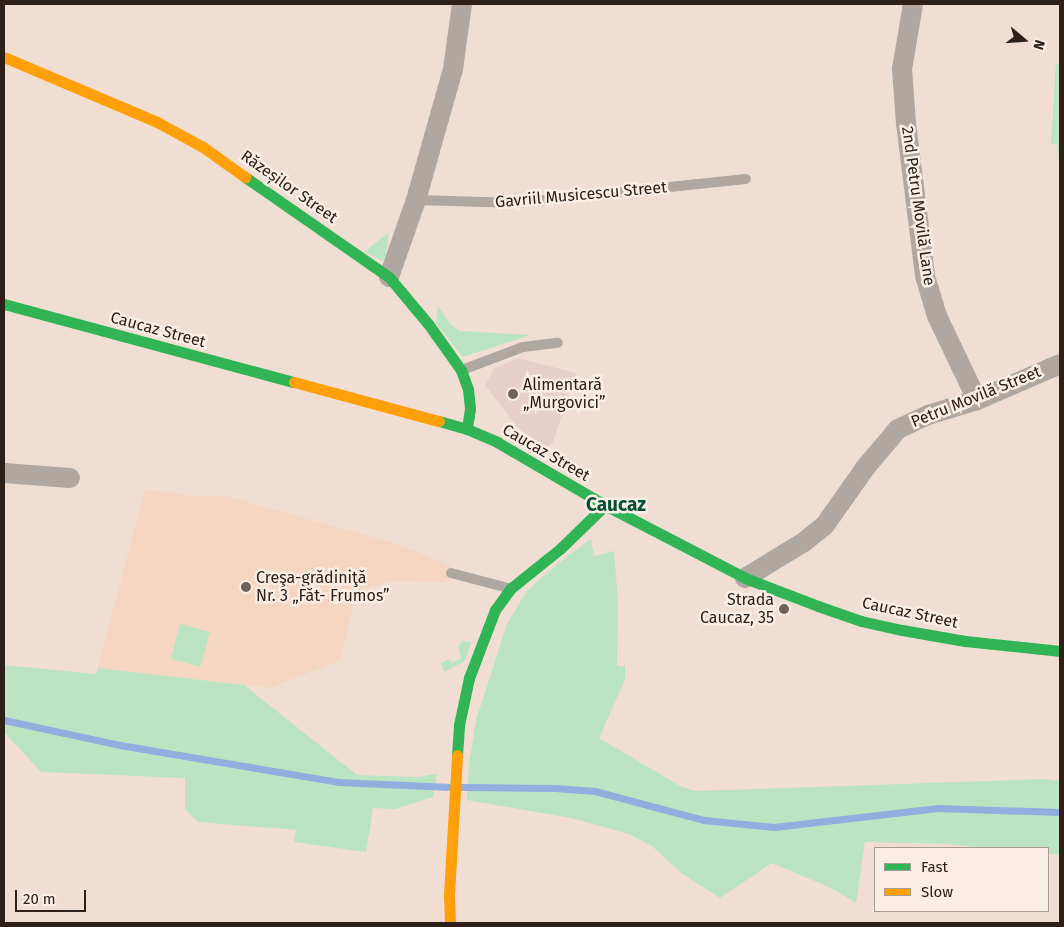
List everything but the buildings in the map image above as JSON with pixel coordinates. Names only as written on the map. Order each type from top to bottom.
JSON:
[{"type":"street","points":[[389,277],[416,200],[453,69],[462,4]]},
{"type":"street","name":"2nd Petru Movilă Lane","points":[[913,4],[902,68],[906,124],[926,276],[937,316],[977,400]]},
{"type":"street","name":"Răzeșilor Street","points":[[4,57],[157,122],[203,147],[389,277],[429,325],[461,370],[468,389],[470,409],[467,429]]},
{"type":"street","name":"Caucaz Street","points":[[4,304],[467,429],[497,442],[605,505],[745,578],[861,621],[965,641],[1060,651]]},
{"type":"street","name":"Petru Movilă Street","points":[[745,578],[804,542],[825,525],[865,468],[898,429],[928,415],[977,400],[1060,364]]},
{"type":"street","points":[[4,472],[70,478]]},
{"type":"street","points":[[450,923],[449,895],[459,725],[469,678],[485,632],[496,610],[510,589],[561,548],[605,505]]},
{"type":"lane","name":"Gavriil Musicescu Street","points":[[416,200],[517,203],[746,179]]},
{"type":"lane","points":[[461,370],[523,347],[558,343]]},
{"type":"lane","points":[[451,573],[510,589]]},
{"type":"shaded area","points":[[518,358],[576,373],[553,442],[546,448],[519,429],[485,385],[494,368]]},
{"type":"shaded area","name":"Creşa-grădiniţă Nr. 3 „Făt- Frumos”","points":[[145,489],[192,496],[226,496],[394,543],[450,565],[451,582],[393,581],[356,591],[341,660],[270,688],[98,668]]},
{"type":"green space","points":[[1056,64],[1060,64],[1060,170],[1057,144],[1051,144]]},
{"type":"green space","points":[[389,232],[385,262],[364,252]]},
{"type":"green space","points":[[438,306],[450,324],[460,331],[531,335],[463,357],[436,323]]},
{"type":"green space","points":[[591,539],[594,556],[614,551],[618,602],[617,666],[625,666],[625,680],[599,738],[680,786],[695,791],[1045,779],[1060,781],[1060,855],[1049,854],[1049,847],[976,847],[945,844],[865,842],[856,903],[831,888],[772,863],[720,898],[681,873],[652,846],[629,834],[571,818],[467,800],[469,765],[476,720],[507,624],[526,592],[556,565]]},
{"type":"green space","points":[[180,624],[210,632],[201,667],[171,659]]},
{"type":"green space","points":[[462,641],[471,642],[465,661],[444,672],[441,663],[450,659],[452,663],[461,658],[458,647]]},
{"type":"green space","points":[[4,665],[96,674],[98,668],[244,685],[357,775],[417,777],[437,774],[433,797],[395,809],[373,808],[366,852],[294,842],[296,830],[198,822],[185,809],[185,778],[41,772],[4,732]]},
{"type":"waterway","points":[[4,720],[120,745],[338,782],[450,787]]},
{"type":"waterway","points":[[461,787],[555,788],[595,791],[704,820],[774,827],[938,808],[1060,812]]},
{"type":"traffic: fast","points":[[245,177],[389,277],[429,325],[461,370],[468,389],[470,409],[467,429]]},
{"type":"traffic: fast","points":[[4,304],[294,382]]},
{"type":"traffic: fast","points":[[439,421],[467,429],[497,442],[605,505],[745,578],[818,606],[861,621],[902,630],[965,641],[1060,651]]},
{"type":"traffic: fast","points":[[457,755],[459,725],[469,678],[495,610],[510,589],[561,548],[605,505]]},
{"type":"traffic: slow","points":[[4,57],[157,122],[203,147],[245,177]]},
{"type":"traffic: slow","points":[[294,382],[439,421]]},
{"type":"traffic: slow","points":[[450,923],[449,895],[457,755]]},
{"type":"place","name":"Alimentară „Murgovici”","points":[[513,394]]},
{"type":"place","name":"Creşa-grădiniţă Nr. 3 „Făt- Frumos”","points":[[246,587]]},
{"type":"place","name":"Strada Caucaz, 35","points":[[784,609]]},
{"type":"district","name":"Caucaz","points":[[616,505]]}]
